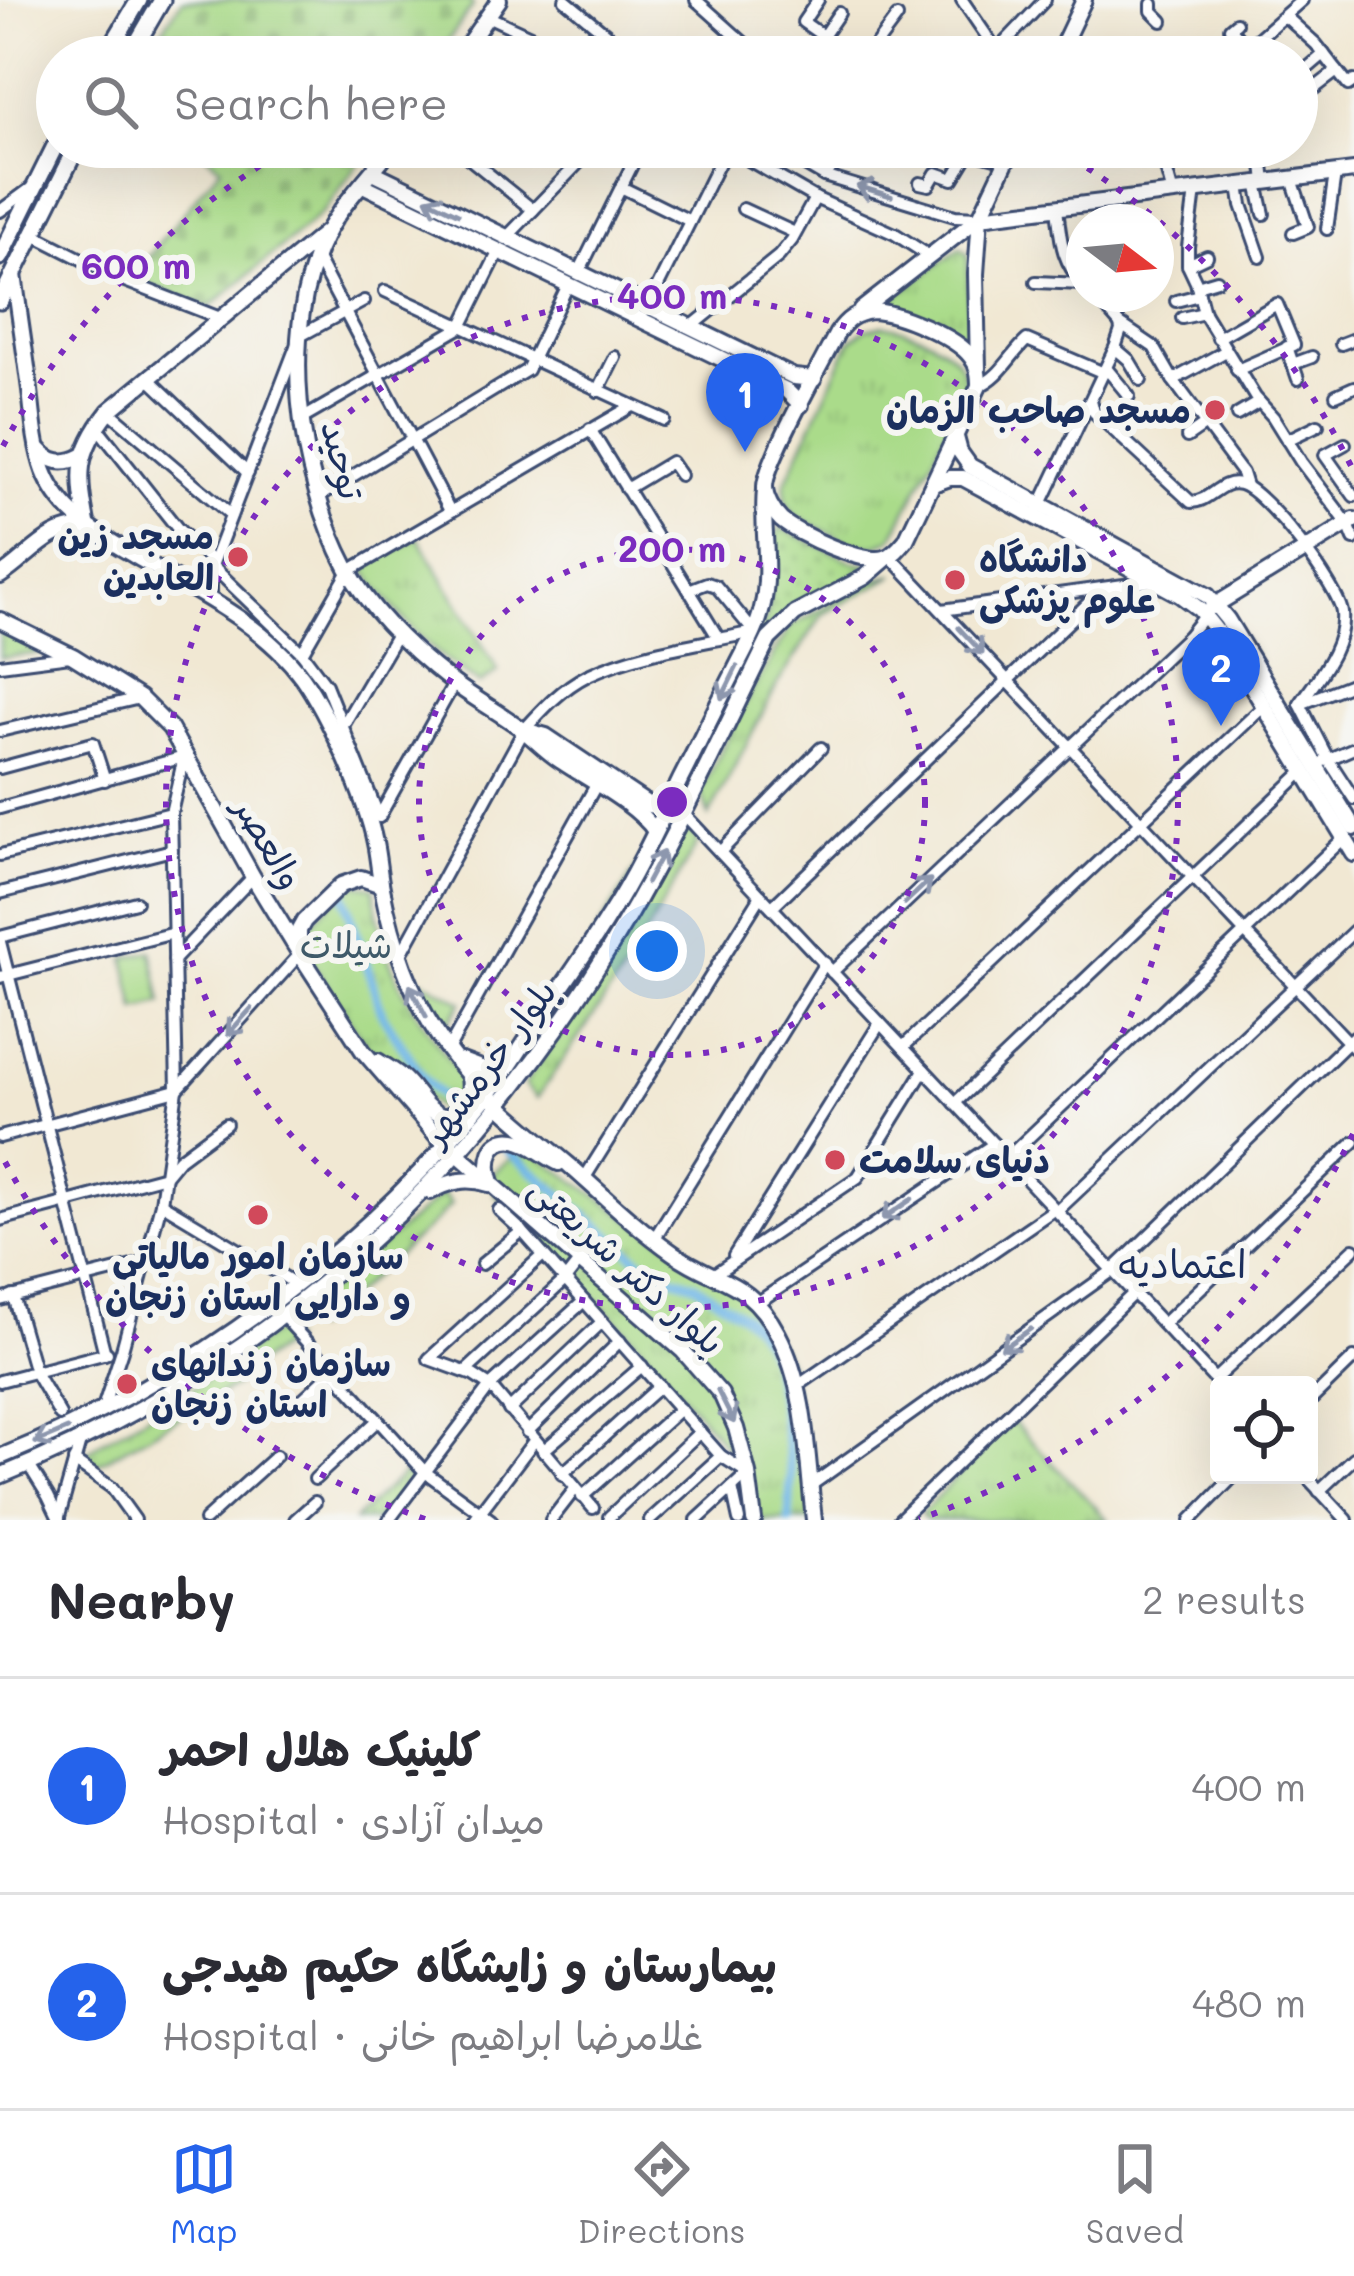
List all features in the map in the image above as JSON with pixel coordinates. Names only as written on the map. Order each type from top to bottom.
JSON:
[{"type":"highway","points":[[118,36],[139,0]]},
{"type":"highway","points":[[142,36],[163,0]]},
{"type":"highway","points":[[2,247],[44,168]]},
{"type":"highway","points":[[0,301],[67,168]]},
{"type":"main road","points":[[474,36],[499,0]]},
{"type":"main road","points":[[1067,36],[1084,0]]},
{"type":"main road","name":"توحید","points":[[376,168],[328,230],[316,257],[300,336],[300,420],[318,497],[349,571],[398,634],[454,684],[596,785],[645,810],[667,808]]},
{"type":"main road","points":[[1003,168],[980,217],[976,274],[979,379],[906,540],[888,557],[859,558],[779,519],[764,490],[775,457],[846,321],[980,217],[1066,207]]},
{"type":"main road","points":[[1132,204],[1173,194],[1354,171]]},
{"type":"main road","points":[[373,172],[388,188]]},
{"type":"main road","points":[[363,185],[388,188],[790,384],[814,379]]},
{"type":"main road","points":[[0,576],[58,532],[88,528],[82,457],[110,411],[328,230]]},
{"type":"main road","name":"بلوار دکتر شریعتی","points":[[14,274],[39,449],[44,472],[62,503],[88,528],[257,632],[303,679],[343,756],[371,826],[399,958],[418,1002],[457,1060],[500,1106],[653,1239],[688,1264],[738,1287],[757,1303],[788,1356],[814,1520]]},
{"type":"main road","points":[[573,278],[691,327],[790,384],[801,405]]},
{"type":"main road","points":[[857,313],[895,314],[958,345],[968,352],[979,379]]},
{"type":"main road","points":[[956,436],[970,466],[1197,589],[1234,591]]},
{"type":"main road","points":[[39,449],[63,463],[82,457]]},
{"type":"main road","points":[[933,484],[963,478],[1227,619]]},
{"type":"main road","name":"بلوار خرمشهر","points":[[0,1457],[102,1411],[193,1357],[296,1284],[384,1208],[488,1094],[610,915],[754,632],[765,596],[764,490]]},
{"type":"main road","points":[[1210,609],[1305,549],[1352,528]]},
{"type":"main road","name":"بلوار خرمشهر","points":[[0,1476],[80,1442],[185,1383],[283,1316],[358,1255],[459,1155],[571,1008],[625,923],[775,632],[795,614],[865,577],[888,557]]},
{"type":"main road","points":[[1197,589],[1218,633]]},
{"type":"main road","points":[[1234,591],[1227,619],[1234,645],[1264,706],[1316,765]]},
{"type":"main road","name":"والعصر","points":[[0,620],[73,656],[140,698],[170,728],[300,955],[363,1052],[446,1144]]},
{"type":"main road","points":[[1193,630],[1218,633],[1234,645],[1316,765],[1350,826],[1354,854]]},
{"type":"main road","name":"توحید","points":[[524,730],[546,736],[645,810],[655,831]]},
{"type":"main road","points":[[300,955],[299,930],[304,921],[340,885],[361,878],[381,885]]},
{"type":"main road","points":[[363,1052],[404,1078],[426,1107],[444,1117],[470,1095],[472,1086],[457,1060]]},
{"type":"main road","points":[[457,1060],[483,1070],[509,1065]]},
{"type":"main road","points":[[494,1186],[488,1157],[506,1140],[521,1142],[579,1174]]},
{"type":"main road","name":"بلوار دکتر شریعتی","points":[[446,1144],[709,1379],[730,1411],[748,1473],[754,1520]]},
{"type":"main road","points":[[414,1201],[467,1179],[494,1186]]},
{"type":"street","points":[[565,0],[605,36]]},
{"type":"street","points":[[818,0],[803,22],[823,36],[839,14]]},
{"type":"street","points":[[962,0],[986,36]]},
{"type":"street","points":[[1014,36],[1045,0]]},
{"type":"street","points":[[1151,1],[1162,21]]},
{"type":"street","points":[[704,3],[738,36]]},
{"type":"street","points":[[1259,36],[1291,6],[1312,36]]},
{"type":"street","points":[[488,16],[531,36]]},
{"type":"street","points":[[883,36],[897,17]]},
{"type":"street","points":[[1234,36],[1230,28],[1236,23]]},
{"type":"street","points":[[1318,45],[1348,85],[1354,81]]},
{"type":"street","points":[[1318,59],[1324,54]]},
{"type":"street","points":[[1318,85],[1337,70]]},
{"type":"street","points":[[481,168],[532,210]]},
{"type":"street","points":[[300,420],[461,327],[503,244],[573,168]]},
{"type":"street","points":[[318,497],[527,370],[631,168]]},
{"type":"street","points":[[648,306],[716,168]]},
{"type":"street","points":[[763,168],[931,257]]},
{"type":"street","points":[[810,168],[955,216],[980,217]]},
{"type":"street","points":[[824,176],[831,168]]},
{"type":"street","points":[[920,183],[928,185],[936,173],[953,178],[959,168]]},
{"type":"street","points":[[1166,168],[1173,194]]},
{"type":"street","points":[[1261,168],[1264,214]]},
{"type":"street","points":[[1327,229],[1335,174]]},
{"type":"street","points":[[1292,179],[1308,227],[1293,233]]},
{"type":"street","points":[[0,211],[37,182]]},
{"type":"street","points":[[1240,185],[1260,257]]},
{"type":"street","points":[[621,187],[690,221]]},
{"type":"street","points":[[1196,191],[1188,266],[1204,313],[1300,462],[1352,528]]},
{"type":"street","points":[[691,327],[770,264],[815,198]]},
{"type":"street","points":[[1057,208],[1066,263]]},
{"type":"street","points":[[743,209],[795,233]]},
{"type":"street","points":[[34,236],[125,281],[220,318]]},
{"type":"street","points":[[1188,266],[1207,256]]},
{"type":"street","points":[[316,257],[450,511]]},
{"type":"street","points":[[1176,301],[1217,280]]},
{"type":"street","points":[[1036,282],[1066,284]]},
{"type":"street","points":[[385,291],[664,420]]},
{"type":"street","points":[[210,601],[212,566],[300,336],[364,301]]},
{"type":"street","points":[[1218,338],[1277,304],[1294,345],[1237,370]]},
{"type":"street","points":[[1110,312],[1154,347],[1246,485]]},
{"type":"street","points":[[1182,319],[1204,313]]},
{"type":"street","points":[[1041,504],[1105,371],[1120,324]]},
{"type":"street","points":[[1341,344],[1354,339]]},
{"type":"street","points":[[979,379],[989,382],[1027,340],[1105,371],[1129,396]]},
{"type":"street","points":[[1287,347],[1298,379]]},
{"type":"street","points":[[1115,348],[1141,380]]},
{"type":"street","points":[[1173,380],[1226,351]]},
{"type":"street","points":[[598,391],[615,357]]},
{"type":"street","points":[[1293,364],[1312,357]]},
{"type":"street","points":[[1071,378],[1076,362]]},
{"type":"street","points":[[148,378],[248,473]]},
{"type":"street","points":[[1336,395],[1354,387]]},
{"type":"street","points":[[1091,400],[1094,412],[1191,502],[1201,502],[1234,482],[1246,485],[1272,507],[1305,549],[1342,608],[1340,636],[1330,660],[1300,704],[1316,765],[1354,799]]},
{"type":"street","points":[[1173,408],[1188,400]]},
{"type":"street","points":[[1237,416],[1259,402]]},
{"type":"street","points":[[302,653],[349,571],[632,406]]},
{"type":"street","points":[[110,411],[231,515]]},
{"type":"street","points":[[1186,437],[1206,424]]},
{"type":"street","points":[[1287,440],[1318,425]]},
{"type":"street","points":[[97,427],[178,529],[302,653],[326,686],[379,817],[454,684]]},
{"type":"street","points":[[590,429],[719,639]]},
{"type":"street","points":[[1345,444],[1325,455],[1354,496]]},
{"type":"street","points":[[626,489],[671,462],[680,475]]},
{"type":"street","points":[[810,1486],[1112,1271],[1352,1042],[888,557]]},
{"type":"street","points":[[185,586],[212,566]]},
{"type":"street","points":[[942,610],[1154,581]]},
{"type":"street","points":[[399,958],[524,730],[553,698],[588,675],[647,655],[754,632],[716,586],[706,583],[689,590]]},
{"type":"street","points":[[772,907],[1104,588]]},
{"type":"street","points":[[653,1239],[829,968],[1071,747],[1210,609]]},
{"type":"street","points":[[1340,636],[1354,629]]},
{"type":"street","points":[[344,724],[398,634]]},
{"type":"street","points":[[0,665],[73,656]]},
{"type":"street","points":[[1300,704],[1354,682]]},
{"type":"street","points":[[0,731],[140,698]]},
{"type":"street","points":[[903,1047],[1264,706]]},
{"type":"street","points":[[0,768],[93,743],[105,780]]},
{"type":"street","points":[[720,852],[821,748]]},
{"type":"street","points":[[956,1103],[1316,765],[1354,748]]},
{"type":"street","points":[[0,808],[184,758],[171,813],[177,1090],[161,1203],[102,1411]]},
{"type":"street","points":[[457,1060],[596,785]]},
{"type":"street","points":[[0,855],[171,813]]},
{"type":"street","points":[[683,813],[1212,1376]]},
{"type":"street","points":[[1007,1158],[1350,826]]},
{"type":"street","points":[[0,893],[172,850]]},
{"type":"street","points":[[174,960],[254,877]]},
{"type":"street","points":[[579,1174],[761,896]]},
{"type":"street","points":[[105,1354],[4,976],[0,939],[136,902]]},
{"type":"street","points":[[796,1387],[1056,1210],[1354,931]]},
{"type":"street","points":[[4,976],[174,933]]},
{"type":"street","points":[[0,1137],[177,1090],[300,955]]},
{"type":"street","points":[[729,1264],[880,1022]]},
{"type":"street","points":[[713,1275],[858,1177],[924,1070]]},
{"type":"street","points":[[0,1220],[165,1176],[226,1124]]},
{"type":"street","points":[[1163,1324],[1354,1142]]},
{"type":"street","points":[[757,1303],[994,1144]]},
{"type":"street","points":[[161,1203],[296,1284]]},
{"type":"street","points":[[500,1210],[722,1456],[748,1473],[697,1520]]},
{"type":"street","points":[[482,1264],[522,1231]]},
{"type":"street","points":[[1224,1376],[1354,1249]]},
{"type":"street","points":[[543,1255],[428,1359],[490,1386],[593,1508]]},
{"type":"street","points":[[465,1372],[579,1262]]},
{"type":"street","points":[[60,1415],[35,1372],[7,1298],[144,1263]]},
{"type":"street","points":[[899,1520],[1134,1293]]},
{"type":"street","points":[[389,1520],[490,1386],[584,1301]]},
{"type":"street","points":[[283,1316],[424,1472],[482,1517],[535,1442],[620,1341]]},
{"type":"street","points":[[509,1410],[602,1322]]},
{"type":"street","points":[[0,1381],[122,1350]]},
{"type":"street","points":[[1318,1393],[1354,1358]]},
{"type":"street","points":[[535,1442],[642,1366]]},
{"type":"street","points":[[292,1409],[333,1371]]},
{"type":"street","points":[[562,1474],[660,1386]]},
{"type":"street","points":[[551,1520],[680,1409]]},
{"type":"street","points":[[315,1479],[378,1420]]},
{"type":"street","points":[[608,1516],[700,1432]]},
{"type":"street","points":[[58,1520],[80,1442]]},
{"type":"street","points":[[207,1520],[276,1456]]},
{"type":"street","points":[[650,1520],[722,1456]]},
{"type":"street","points":[[1319,1490],[1354,1458]]},
{"type":"street","points":[[74,1461],[112,1488],[135,1520]]},
{"type":"street","points":[[28,1465],[58,1520]]},
{"type":"street","points":[[1191,1520],[1226,1484]]},
{"type":"street","points":[[1313,1484],[1347,1520]]},
{"type":"street","points":[[732,1488],[739,1520]]},
{"type":"street","points":[[295,1520],[315,1502]]},
{"type":"green space","points":[[182,0],[470,0],[473,6],[451,36],[159,36]]},
{"type":"green space","points":[[220,168],[355,168],[323,212],[209,308],[131,278]]},
{"type":"green space","points":[[960,248],[968,255],[965,337],[891,302]]},
{"type":"green space","points":[[884,325],[927,339],[953,356],[965,381],[964,396],[893,537],[882,543],[858,544],[796,516],[787,502],[785,484],[850,341],[866,329]]},
{"type":"green space","points":[[780,528],[856,563],[872,565],[791,609],[621,922],[567,1005],[502,1090],[659,831],[765,622]]},
{"type":"green space","points":[[418,537],[498,671],[480,684],[416,632],[363,568]]},
{"type":"green space","points":[[895,575],[823,614],[777,685],[709,816],[701,792],[741,710],[790,627],[869,581]]},
{"type":"green space","points":[[0,631],[43,653],[0,658]]},
{"type":"green space","points":[[686,826],[698,842],[627,967],[537,1098],[524,1085],[610,962]]},
{"type":"green space","name":"شیلات","points":[[355,884],[374,887],[384,944],[399,982],[467,1085],[466,1094],[447,1114],[393,1062],[368,1048],[306,952],[314,921]]},
{"type":"green space","points":[[152,951],[162,1003],[136,1010],[125,958]]},
{"type":"green space","points":[[415,976],[462,1002],[442,1031]]},
{"type":"green space","points":[[524,1146],[751,1295],[790,1365],[814,1520],[760,1520],[746,1474],[716,1435],[639,1343],[495,1194],[493,1173]]},
{"type":"green space","points":[[442,1194],[451,1204],[437,1220],[313,1330],[303,1312]]},
{"type":"green space","points":[[273,1333],[283,1333],[291,1340],[247,1372],[236,1359]]},
{"type":"green space","points":[[227,1368],[238,1384],[92,1467],[87,1453],[98,1444]]},
{"type":"green space","points":[[1011,1420],[1108,1520],[927,1520],[921,1514]]},
{"type":"green space","points":[[405,1472],[411,1480],[379,1520],[354,1520]]},
{"type":"waterway","points":[[341,885],[383,1016],[423,1078],[446,1101]]},
{"type":"waterway","points":[[507,1150],[640,1260],[659,1273],[694,1284],[755,1326],[772,1357],[785,1426],[791,1475],[789,1520]]},
{"type":"place","name":"مسجد صاحب الزمان","points":[[1215,410]]},
{"type":"place","name":"کلینیک هلال احمر","points":[[745,452]]},
{"type":"place","name":"مسجد زین العابدین","points":[[238,557]]},
{"type":"place","name":"دانشگاه علوم پزشکی","points":[[955,580]]},
{"type":"place","name":"بيمارستان و زايشگاه حكيم هيدجی","points":[[1221,726]]},
{"type":"place","name":"دنیای سلامت","points":[[835,1160]]},
{"type":"place","name":"سازمان امور مالیاتی و دارایی استان زنجان","points":[[258,1215]]},
{"type":"place","name":"سازمان زندانهای استان زنجان","points":[[127,1384]]},
{"type":"district","name":"اعتمادیه","points":[[1182,1264]]}]
